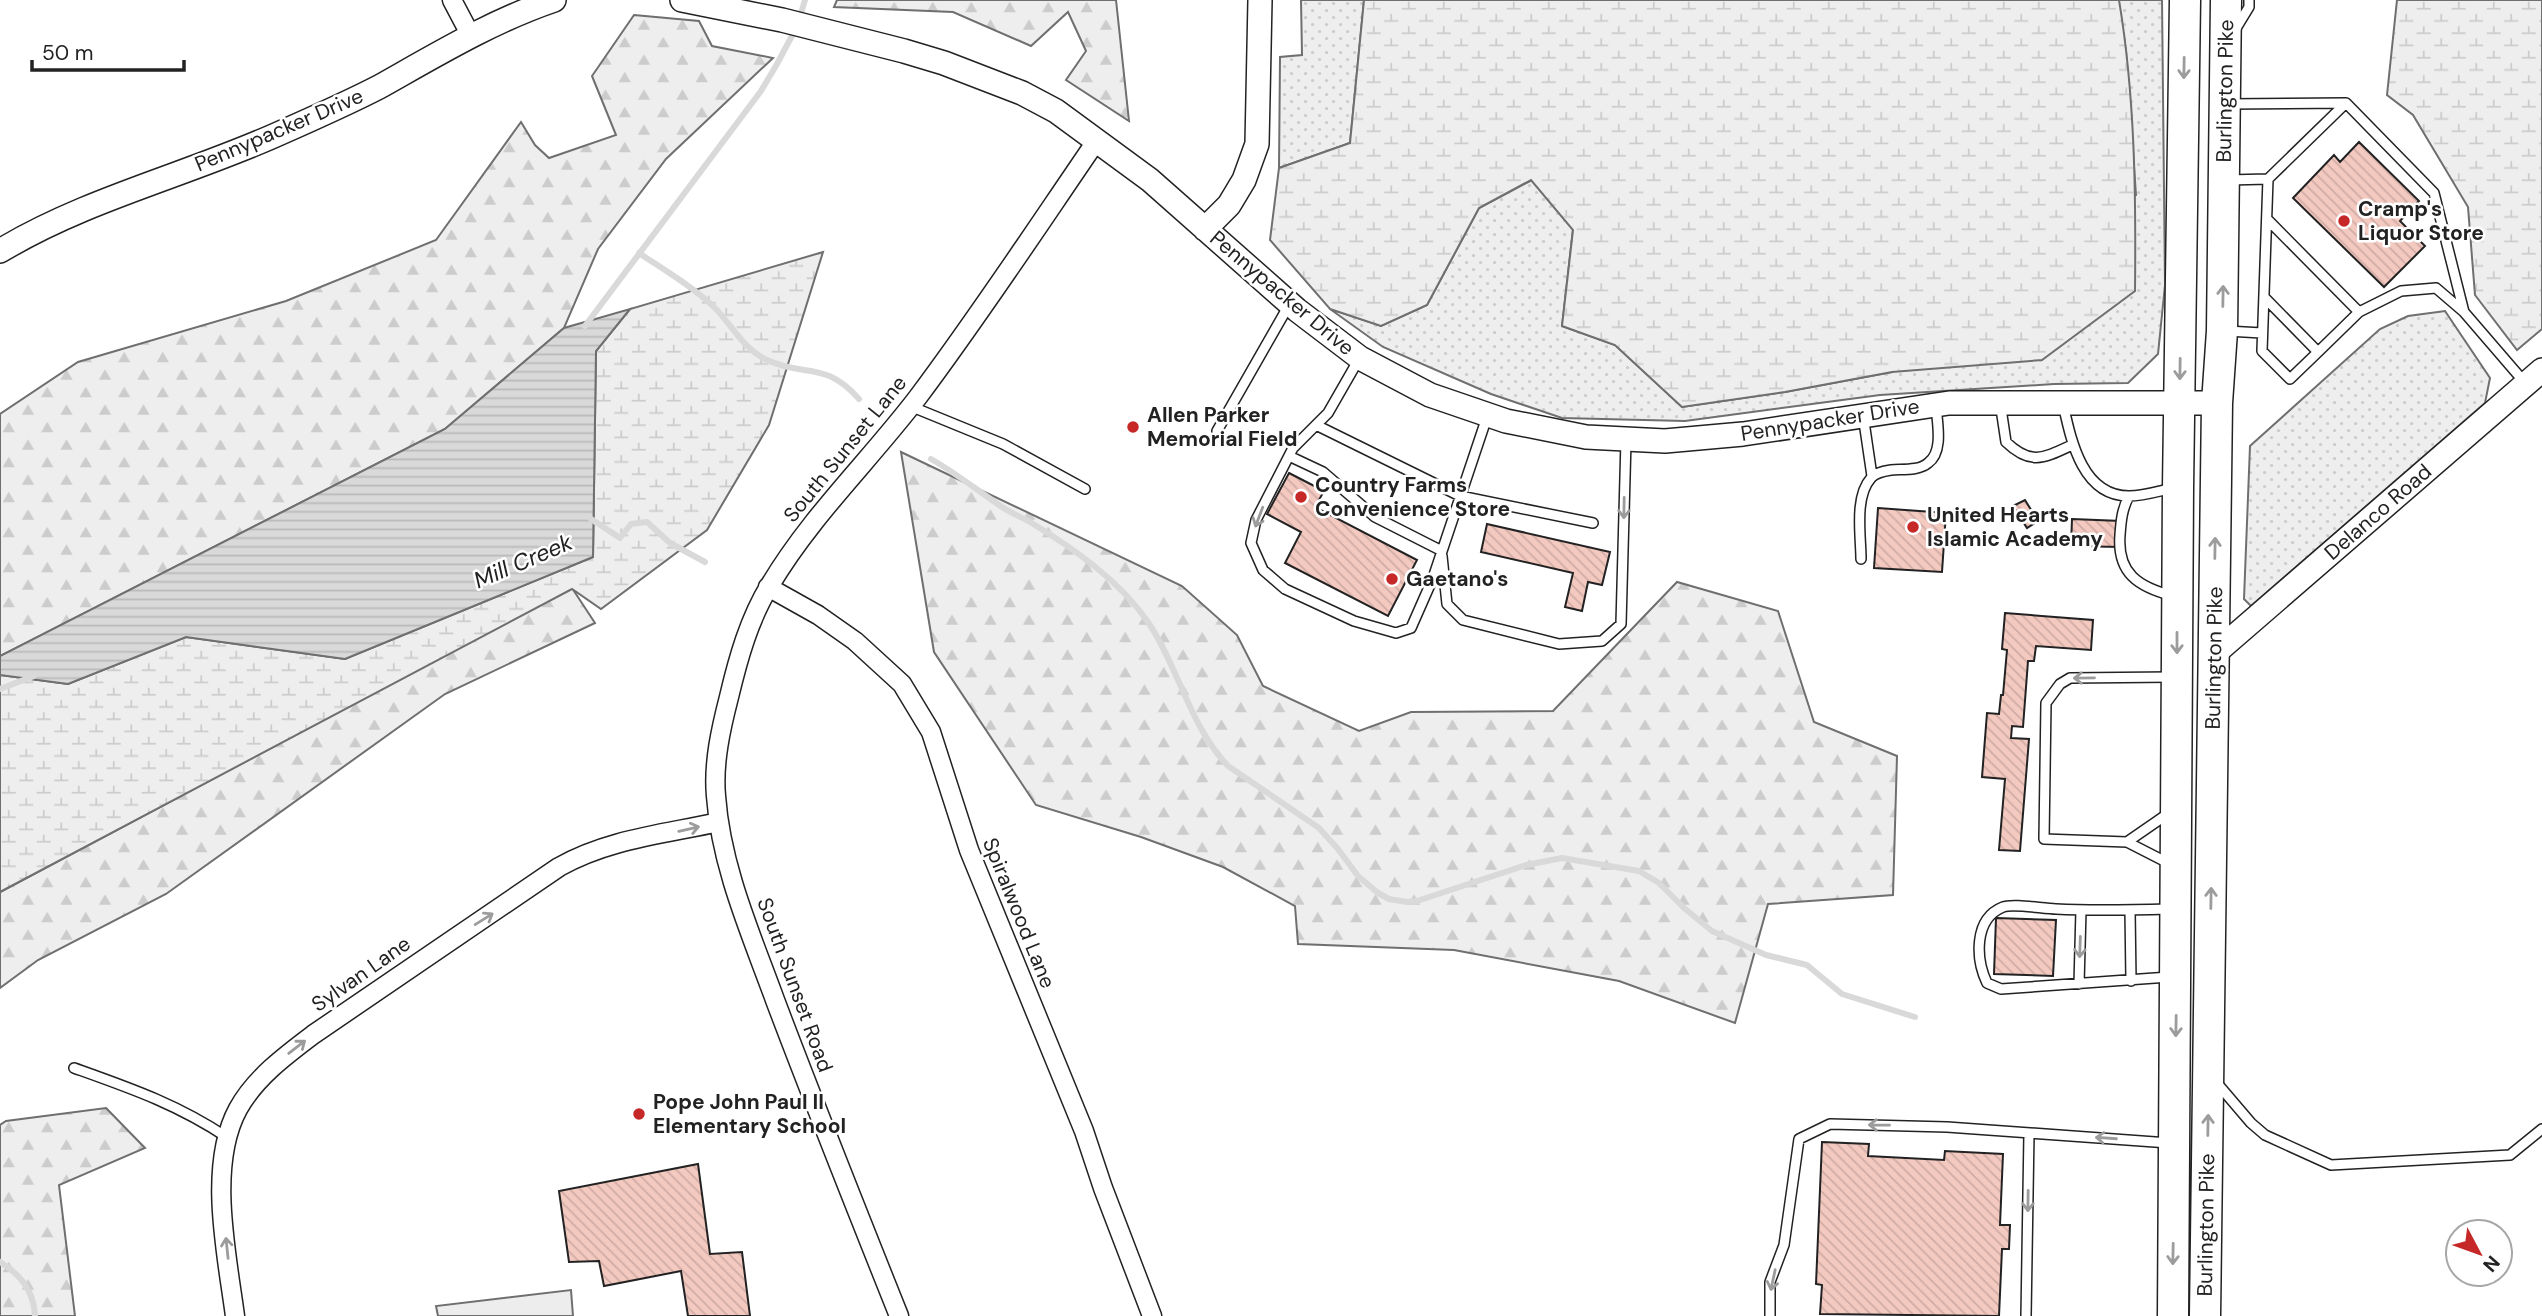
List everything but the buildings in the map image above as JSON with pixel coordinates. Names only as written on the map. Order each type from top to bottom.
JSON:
[{"type":"highway","name":"Burlington Pike","points":[[2173,1316],[2177,597],[2185,0]]},
{"type":"highway","name":"Burlington Pike","points":[[2205,1316],[2217,403],[2222,331],[2227,0]]},
{"type":"street","points":[[452,0],[471,36]]},
{"type":"street","name":"Pennypacker Drive","points":[[0,251],[84,209],[238,151],[348,103],[517,13],[554,0]]},
{"type":"street","name":"Pennypacker Drive","points":[[682,0],[824,30],[944,63],[1022,93],[1056,111],[1150,180],[1289,303],[1360,358],[1430,395],[1488,415],[1545,430],[1626,440],[1705,439],[1936,404],[2000,401],[2217,403]]},
{"type":"street","points":[[1205,229],[1229,205],[1244,180],[1257,144],[1260,0]]},
{"type":"street","name":"South Sunset Lane","points":[[719,822],[716,765],[726,708],[742,647],[768,587],[808,530],[911,407],[999,286],[1097,140]]},
{"type":"street","name":"Delanco Road","points":[[2214,653],[2534,377]]},
{"type":"street","name":"Spiralwood Lane","points":[[768,587],[818,615],[855,641],[902,684],[931,732],[959,822],[1010,954],[1084,1131],[1152,1316]]},
{"type":"street","name":"Sylvan Lane","points":[[235,1316],[226,1243],[223,1157],[238,1110],[252,1089],[291,1051],[559,867],[584,854],[615,844],[719,822]]},
{"type":"street","name":"South Sunset Road","points":[[719,822],[732,879],[751,936],[818,1115],[899,1316]]},
{"type":"lane","points":[[2226,47],[2249,7],[2249,0]]},
{"type":"lane","points":[[2346,103],[2269,179],[2262,351],[2290,379],[2359,312],[2401,290],[2436,288],[2534,377]]},
{"type":"lane","points":[[2225,104],[2346,103],[2434,193],[2464,312]]},
{"type":"lane","points":[[2224,180],[2269,179]]},
{"type":"lane","points":[[2267,219],[2359,312]]},
{"type":"lane","points":[[2264,297],[2318,352]]},
{"type":"lane","points":[[1217,431],[1289,303]]},
{"type":"lane","points":[[2222,331],[2262,332]]},
{"type":"lane","points":[[1360,358],[1328,412],[1293,448],[1256,520],[1251,543],[1263,570],[1285,589],[1354,621],[1396,633],[1411,628],[1433,578],[1488,415]]},
{"type":"lane","points":[[2000,401],[2006,442],[2014,449],[2026,456],[2041,459],[2072,445]]},
{"type":"lane","points":[[2062,402],[2072,445],[2089,476],[2099,486],[2129,496],[2178,488]]},
{"type":"lane","points":[[1872,476],[1885,471],[1928,464],[1936,454],[1936,404]]},
{"type":"lane","points":[[911,407],[1003,444],[1085,489]]},
{"type":"lane","points":[[1861,559],[1861,500],[1872,476],[1863,415]]},
{"type":"lane","points":[[1316,425],[1461,496],[1593,523]]},
{"type":"lane","points":[[1442,551],[1447,604],[1463,620],[1559,644],[1602,641],[1621,624],[1626,440]]},
{"type":"lane","points":[[1289,456],[1323,472],[1375,517],[1442,551]]},
{"type":"lane","points":[[2129,496],[2123,507],[2120,524],[2119,547],[2122,562],[2137,581],[2151,590],[2177,597]]},
{"type":"lane","points":[[2175,867],[2127,842],[2043,839],[2046,703],[2060,684],[2070,678],[2177,677]]},
{"type":"lane","points":[[2127,842],[2176,808]]},
{"type":"lane","points":[[2175,909],[2099,911],[2003,907],[1985,921],[1979,939],[1982,972],[1987,983],[2001,989],[2176,976]]},
{"type":"lane","points":[[2079,984],[2081,910]]},
{"type":"lane","points":[[2130,910],[2131,981]]},
{"type":"lane","points":[[74,1068],[157,1098],[195,1116],[228,1138]]},
{"type":"lane","points":[[2208,1074],[2265,1135],[2331,1165],[2510,1155],[2542,1129]]},
{"type":"lane","points":[[1770,1316],[1770,1282],[1784,1245],[1799,1139],[1830,1124],[1947,1126],[2174,1143]]},
{"type":"lane","points":[[2026,1316],[2029,1132]]},
{"type":"green space","points":[[837,0],[1116,0],[1129,121],[1066,80],[1086,51],[1068,12],[1031,46],[953,12],[834,7]]},
{"type":"green space","points":[[1301,0],[1364,0],[1350,143],[1279,168],[1280,57],[1302,55]]},
{"type":"green space","points":[[1364,0],[2119,0],[2133,145],[2135,291],[2042,360],[1892,372],[1785,392],[1682,407],[1615,345],[1562,326],[1573,230],[1531,180],[1479,208],[1427,305],[1381,326],[1330,309],[1270,240],[1279,168],[1350,143]]},
{"type":"green space","points":[[2118,0],[2162,0],[2165,285],[2158,354],[2128,383],[2054,384],[1880,395],[1685,421],[1562,418],[1491,394],[1383,347],[1330,309],[1381,326],[1427,305],[1479,208],[1532,180],[1573,229],[1562,326],[1615,345],[1682,407],[1785,392],[1892,372],[2136,195],[2126,51]]},
{"type":"green space","points":[[2397,0],[2542,0],[2542,329],[2517,350],[2475,295],[2468,207],[2413,115],[2387,95]]},
{"type":"green space","points":[[634,15],[699,21],[712,46],[773,58],[666,159],[598,249],[564,328],[445,429],[0,656],[0,414],[78,362],[286,301],[436,240],[521,122],[535,145],[549,158],[616,135],[592,76]]},
{"type":"green space","points":[[823,252],[769,425],[707,530],[601,609],[572,589],[0,892],[0,675],[68,684],[186,637],[345,659],[593,557],[596,351],[630,309]]},
{"type":"green space","points":[[2445,311],[2490,378],[2485,403],[2251,606],[2244,599],[2250,446],[2380,329],[2408,316]]},
{"type":"green space","points":[[901,452],[1182,586],[1237,635],[1263,686],[1359,731],[1411,712],[1553,711],[1677,582],[1778,611],[1814,722],[1897,756],[1893,895],[1768,904],[1735,1023],[1619,981],[1454,950],[1298,944],[1295,906],[1223,867],[1141,837],[1036,805],[934,652]]},
{"type":"green space","points":[[572,588],[595,623],[445,694],[166,894],[38,960],[0,988],[0,892]]},
{"type":"green space","points":[[106,1108],[145,1148],[59,1185],[75,1316],[0,1316],[0,1125],[6,1121]]},
{"type":"shaded area","points":[[571,1290],[573,1316],[438,1316],[436,1306]]},
{"type":"water","points":[[630,309],[596,351],[593,557],[345,659],[186,637],[68,684],[0,675],[0,656],[445,429],[564,328]]},
{"type":"waterway","name":"Mill Creek","points":[[799,20],[805,0]]},
{"type":"waterway","name":"Mill Creek","points":[[585,326],[761,91],[795,30]]},
{"type":"waterway","points":[[639,253],[705,299],[751,350],[781,365],[825,374],[847,387],[859,399]]},
{"type":"waterway","points":[[931,459],[1062,543],[1094,566],[1123,592],[1159,640],[1203,733],[1228,766],[1319,828],[1358,876],[1378,893],[1389,899],[1417,901],[1526,865],[1562,858],[1639,871],[1659,883],[1712,931],[1766,955],[1807,965],[1842,994],[1915,1017]]},
{"type":"waterway","points":[[591,519],[620,538],[631,524],[647,522],[670,543],[705,562]]},
{"type":"waterway","name":"Mill Creek","points":[[0,689],[34,676]]},
{"type":"waterway","points":[[0,1262],[25,1284],[32,1299],[35,1316]]},
{"type":"place","name":"Cramp's Liquor Store","points":[[2344,221]]},
{"type":"place","name":"Allen Parker Memorial Field","points":[[1133,427]]},
{"type":"place","name":"Country Farms Convenience Store","points":[[1301,497]]},
{"type":"place","name":"United Hearts Islamic Academy","points":[[1913,527]]},
{"type":"place","name":"Gaetano's","points":[[1392,579]]},
{"type":"place","name":"Pope John Paul II Elementary School","points":[[639,1114]]}]
